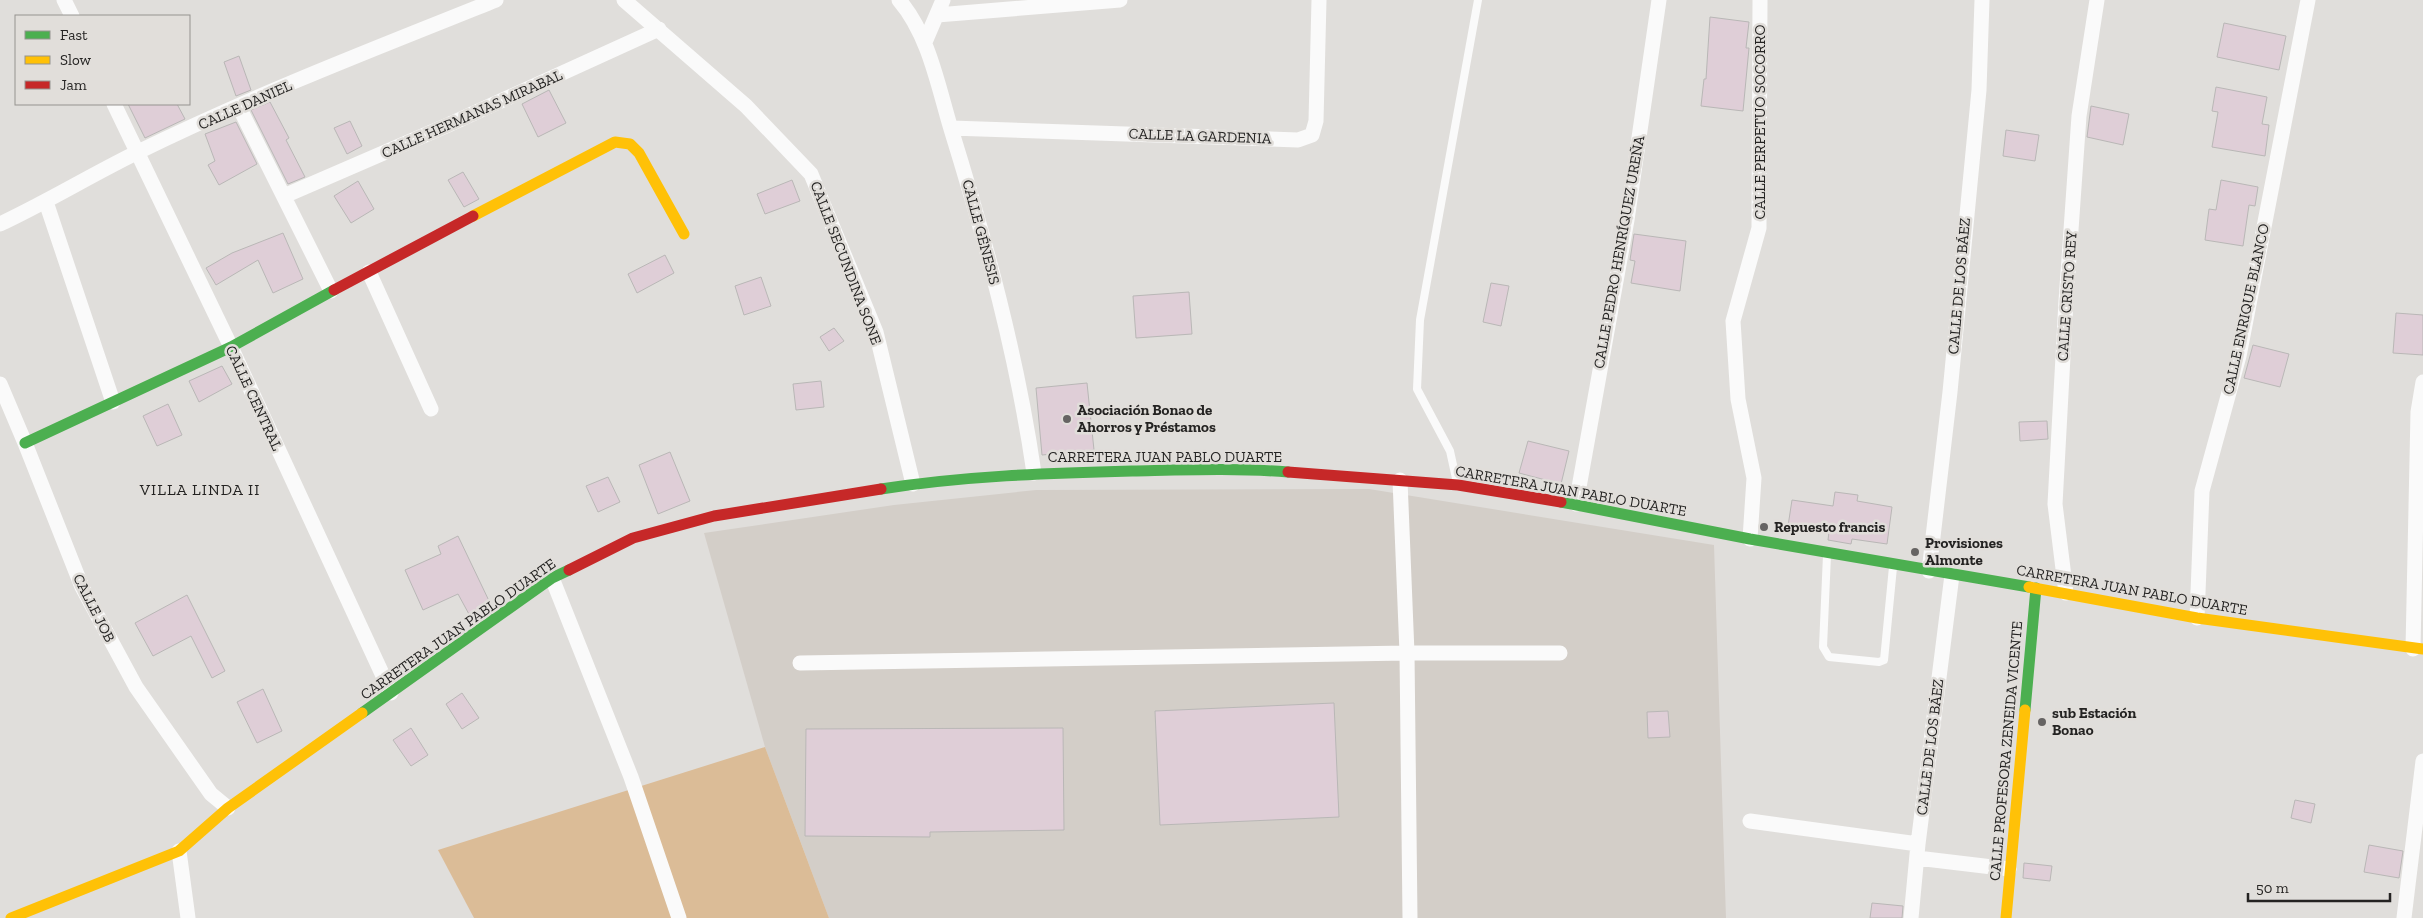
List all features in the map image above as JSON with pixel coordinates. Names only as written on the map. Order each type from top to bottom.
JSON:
[{"type":"main road","points":[[26,443],[231,347],[332,291],[615,142],[630,144],[639,153],[684,234]]},
{"type":"main road","name":"CARRETERA JUAN PABLO DUARTE","points":[[11,918],[178,851],[228,808],[552,578],[633,538],[714,516],[913,484],[1034,473],[1249,469],[1458,485],[1576,504],[1750,539],[1952,576],[2066,593],[2197,618],[2418,649]]},
{"type":"main road","name":"CALLE PROFESORA ZENEIDA VICENTE","points":[[2006,918],[2036,588]]},
{"type":"street","points":[[64,0],[72,15]]},
{"type":"street","name":"CALLE DANIEL","points":[[0,224],[46,202],[138,152],[367,52],[496,0]]},
{"type":"street","name":"CALLE SECUNDINA SONE","points":[[624,0],[746,106],[811,174],[876,332],[913,484]]},
{"type":"street","name":"CALLE GÉNESIS","points":[[899,0],[925,42],[984,237],[1025,406],[1034,473]]},
{"type":"street","points":[[925,42],[943,0]]},
{"type":"street","points":[[937,15],[1120,0]]},
{"type":"street","name":"CALLE LA GARDENIA","points":[[951,128],[1298,140],[1312,135],[1316,121],[1319,0]]},
{"type":"street","name":"CALLE PEDRO HENRÍQUEZ UREÑA","points":[[1576,504],[1627,220],[1659,0]]},
{"type":"street","name":"CALLE PERPETUO SOCORRO","points":[[1750,539],[1754,478],[1738,399],[1733,321],[1760,228],[1760,0]]},
{"type":"street","name":"CALLE DE LOS BÁEZ","points":[[1929,571],[1950,392],[1979,90],[1982,0]]},
{"type":"street","name":"CALLE CRISTO REY","points":[[2066,593],[2055,504],[2079,116],[2097,0]]},
{"type":"street","name":"CALLE ENRIQUE BLANCO","points":[[2197,618],[2202,491],[2239,356],[2308,0]]},
{"type":"street","name":"CALLE HERMANAS MIRABAL","points":[[284,196],[448,125],[659,29]]},
{"type":"street","name":"CALLE CENTRAL","points":[[114,105],[231,347],[391,693]]},
{"type":"street","points":[[239,107],[332,291]]},
{"type":"street","points":[[46,202],[113,402]]},
{"type":"street","points":[[369,272],[431,409]]},
{"type":"street","points":[[2418,649],[2418,412],[2423,382]]},
{"type":"street","name":"CALLE JOB","points":[[0,384],[26,443],[82,588],[136,687],[211,794],[228,808]]},
{"type":"street","points":[[1400,480],[1407,653],[1410,918]]},
{"type":"street","name":"CALLE DE LOS BÁEZ","points":[[1911,918],[1917,851],[1952,576]]},
{"type":"street","points":[[552,578],[631,778],[679,918]]},
{"type":"street","points":[[800,663],[1407,653],[1560,653]]},
{"type":"street","points":[[2404,918],[2423,761]]},
{"type":"street","points":[[1750,821],[2009,869]]},
{"type":"street","points":[[178,851],[188,918]]},
{"type":"lane","points":[[1458,485],[1450,451],[1417,389],[1420,320],[1478,0]]},
{"type":"lane","points":[[1827,553],[1823,647],[1829,657],[1879,662],[1884,660],[1893,565]]},
{"type":"shaded area","points":[[1369,489],[1714,545],[1726,918],[829,918],[765,747],[704,533],[894,505],[1036,490]]},
{"type":"shaded area","points":[[765,747],[829,918],[474,918],[438,850]]},
{"type":"building","points":[[1710,17],[1749,22],[1746,48],[1749,48],[1743,111],[1701,106],[1704,79],[1706,79]]},
{"type":"building","points":[[2224,23],[2286,36],[2279,70],[2217,57]]},
{"type":"building","points":[[239,56],[251,90],[236,96],[224,62]]},
{"type":"building","points":[[2216,87],[2267,97],[2262,124],[2269,125],[2265,156],[2212,147],[2218,112],[2212,111]]},
{"type":"building","points":[[549,90],[566,123],[538,137],[522,104]]},
{"type":"building","points":[[270,102],[289,138],[286,140],[305,177],[288,184],[251,110]]},
{"type":"building","points":[[128,105],[178,105],[185,119],[145,138]]},
{"type":"building","points":[[2091,106],[2129,114],[2123,145],[2087,137]]},
{"type":"building","points":[[350,121],[362,146],[347,154],[334,128]]},
{"type":"building","points":[[236,122],[257,164],[219,185],[208,165],[215,161],[205,134]]},
{"type":"building","points":[[2006,130],[2039,135],[2035,161],[2003,156]]},
{"type":"building","points":[[463,172],[479,199],[464,207],[448,180]]},
{"type":"building","points":[[792,180],[800,201],[765,214],[757,194]]},
{"type":"building","points":[[2221,180],[2258,187],[2255,206],[2249,205],[2243,246],[2205,240],[2209,209],[2216,210]]},
{"type":"building","points":[[358,181],[374,209],[351,223],[334,196]]},
{"type":"building","points":[[283,233],[303,279],[273,293],[258,260],[216,285],[206,268],[232,253]]},
{"type":"building","points":[[1634,234],[1686,241],[1680,291],[1631,283],[1635,261],[1630,260]]},
{"type":"building","points":[[665,255],[674,273],[637,293],[628,274]]},
{"type":"building","points":[[761,277],[771,306],[744,315],[735,286]]},
{"type":"building","points":[[1491,283],[1509,286],[1501,326],[1483,322]]},
{"type":"building","points":[[1189,292],[1192,334],[1136,338],[1133,296]]},
{"type":"building","points":[[2396,313],[2423,315],[2423,355],[2393,353]]},
{"type":"building","points":[[834,328],[844,341],[829,351],[820,337]]},
{"type":"building","points":[[2253,345],[2289,354],[2280,387],[2244,378]]},
{"type":"building","points":[[222,366],[232,384],[199,402],[189,381]]},
{"type":"building","points":[[821,381],[824,407],[796,410],[793,384]]},
{"type":"building","points":[[1087,383],[1094,450],[1042,455],[1036,388]]},
{"type":"building","points":[[168,404],[182,435],[157,446],[143,416]]},
{"type":"building","points":[[2047,421],[2048,439],[2020,441],[2019,422]]},
{"type":"building","points":[[1528,441],[1569,451],[1561,484],[1519,473]]},
{"type":"building","points":[[670,452],[690,501],[658,514],[639,465]]},
{"type":"building","points":[[608,477],[620,502],[598,512],[586,486]]},
{"type":"building","points":[[1835,492],[1858,495],[1857,501],[1892,507],[1887,544],[1852,539],[1851,544],[1828,540],[1829,532],[1788,526],[1792,500],[1833,506]]},
{"type":"building","points":[[458,536],[491,605],[470,616],[458,594],[423,610],[405,570],[441,554],[438,546]]},
{"type":"building","points":[[187,595],[225,671],[212,678],[191,636],[153,656],[135,623]]},
{"type":"building","points":[[263,689],[282,731],[257,743],[237,702]]},
{"type":"building","points":[[462,693],[479,718],[462,729],[446,704]]},
{"type":"building","points":[[1334,703],[1339,817],[1160,825],[1155,711]]},
{"type":"building","points":[[1668,711],[1670,737],[1648,738],[1647,712]]},
{"type":"building","points":[[411,728],[428,755],[411,766],[393,740]]},
{"type":"building","points":[[1063,728],[1064,830],[930,832],[930,837],[805,836],[806,729]]},
{"type":"building","points":[[2295,800],[2315,804],[2311,823],[2291,818]]},
{"type":"building","points":[[2369,845],[2403,851],[2399,878],[2364,872]]},
{"type":"building","points":[[2024,863],[2052,866],[2050,881],[2023,878]]},
{"type":"building","points":[[1872,903],[1903,906],[1902,918],[1870,918]]},
{"type":"traffic: fast","points":[[25,443],[231,347],[334,290]]},
{"type":"traffic: fast","points":[[881,489],[975,478],[1069,473],[1210,470],[1288,472]]},
{"type":"traffic: fast","points":[[1561,502],[1750,539],[2029,587]]},
{"type":"traffic: fast","points":[[362,713],[552,578],[569,570]]},
{"type":"traffic: fast","points":[[2025,710],[2036,588]]},
{"type":"traffic: slow","points":[[473,216],[615,142],[630,144],[639,153],[684,234]]},
{"type":"traffic: slow","points":[[2029,587],[2197,618],[2423,649]]},
{"type":"traffic: slow","points":[[2006,918],[2025,710]]},
{"type":"traffic: slow","points":[[11,918],[179,851],[228,808],[362,713]]},
{"type":"traffic: jam","points":[[334,290],[473,216]]},
{"type":"traffic: jam","points":[[1288,472],[1458,485],[1561,502]]},
{"type":"traffic: jam","points":[[569,570],[633,538],[714,516],[881,489]]},
{"type":"place","name":"Asociación Bonao de Ahorros y Préstamos","points":[[1067,419]]},
{"type":"place","name":"Repuesto francis","points":[[1764,527]]},
{"type":"place","name":"Provisiones Almonte","points":[[1915,552]]},
{"type":"place","name":"sub Estación Bonao","points":[[2042,722]]},
{"type":"district","name":"VILLA LINDA II","points":[[200,489]]}]
